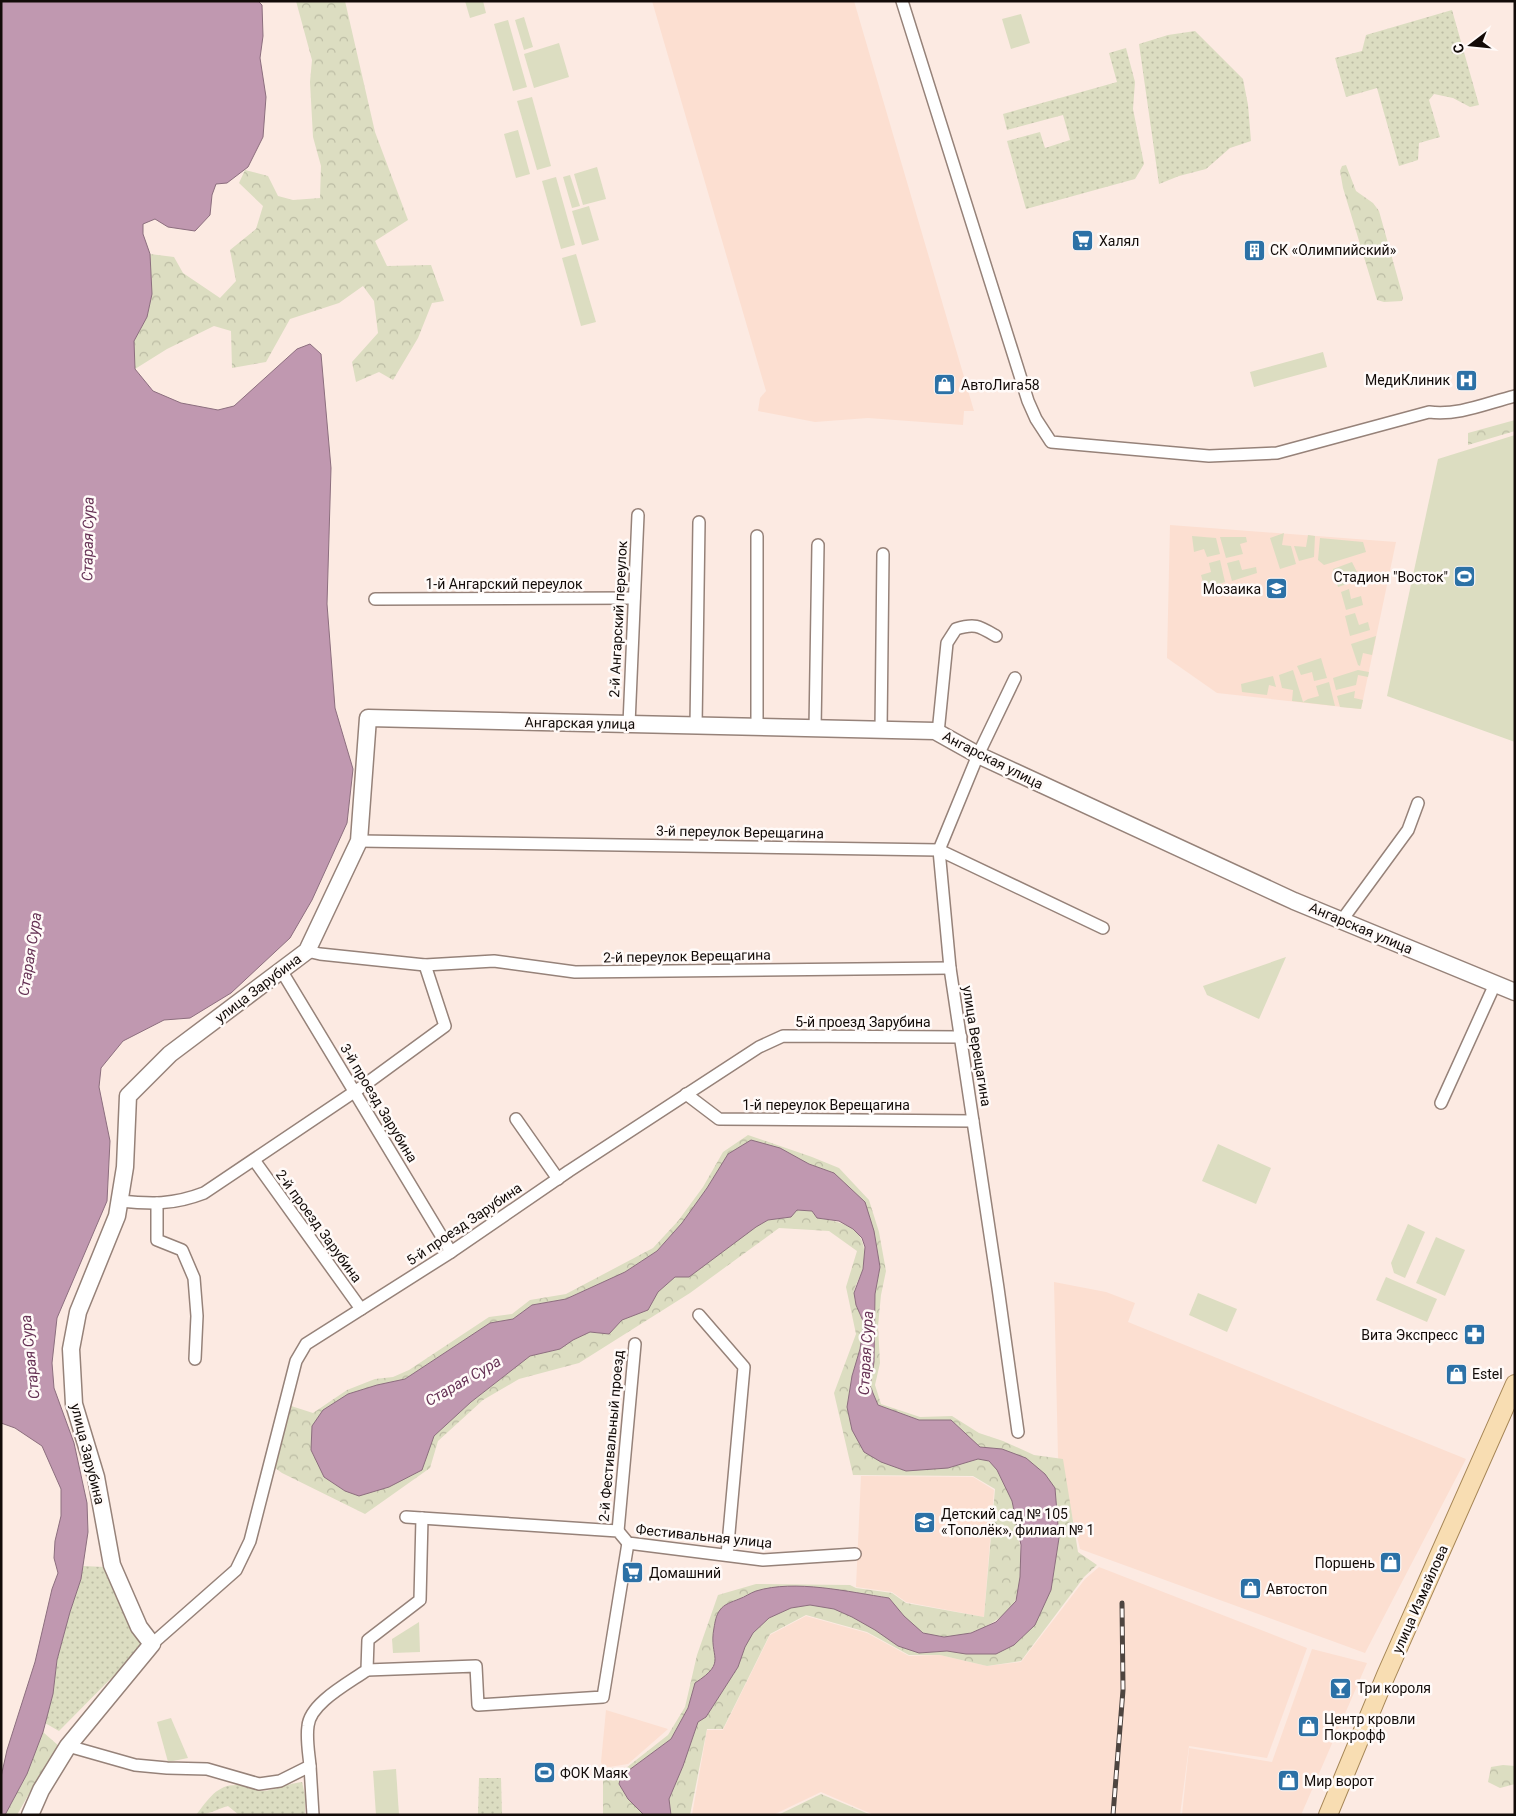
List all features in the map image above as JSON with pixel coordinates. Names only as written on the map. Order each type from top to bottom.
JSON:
[{"type":"main road","name":"улица Измайлова","points":[[1328,1815],[1386,1675],[1515,1384]]},
{"type":"street","points":[[902,1],[1028,401],[1036,419],[1051,442],[1209,456],[1277,454],[1429,412],[1441,414],[1462,411],[1515,396]]},
{"type":"street","name":"2-й Ангарский переулок","points":[[629,724],[638,515]]},
{"type":"street","points":[[696,726],[698,522]]},
{"type":"street","points":[[757,536],[757,727]]},
{"type":"street","points":[[815,728],[818,545]]},
{"type":"street","points":[[881,730],[883,554]]},
{"type":"street","name":"1-й Ангарский переулок","points":[[375,599],[634,598]]},
{"type":"street","points":[[938,733],[947,644],[956,628],[969,624],[979,626],[996,636]]},
{"type":"street","name":"улица Верещагина","points":[[1015,678],[978,756],[939,850],[950,968],[1018,1432]]},
{"type":"street","name":"Ангарская улица","points":[[368,718],[935,731],[978,756],[1294,901],[1515,992]]},
{"type":"street","name":"улица Зарубина","points":[[152,1644],[139,1628],[112,1565],[96,1477],[74,1404],[71,1349],[78,1312],[117,1216],[125,1167],[128,1096],[170,1054],[307,951],[358,840],[368,718]]},
{"type":"street","points":[[1342,920],[1408,830],[1418,803]]},
{"type":"street","name":"3-й переулок Верещагина","points":[[358,840],[939,850],[1103,928]]},
{"type":"street","name":"2-й переулок Верещагина","points":[[307,951],[425,965],[494,961],[574,972],[950,968]]},
{"type":"street","points":[[119,1202],[157,1203],[183,1201],[204,1193],[354,1092],[445,1026],[425,965]]},
{"type":"street","name":"3-й проезд Зарубина","points":[[281,970],[451,1252]]},
{"type":"street","points":[[1441,1103],[1495,984]]},
{"type":"street","name":"5-й проезд Зарубина","points":[[152,1644],[236,1570],[250,1541],[296,1361],[306,1344],[451,1252],[759,1047],[783,1036],[960,1037]]},
{"type":"street","name":"1-й переулок Верещагина","points":[[686,1094],[719,1119],[973,1121]]},
{"type":"street","points":[[516,1119],[558,1179]]},
{"type":"street","name":"2-й проезд Зарубина","points":[[254,1160],[361,1309]]},
{"type":"street","points":[[157,1203],[157,1240],[182,1250],[194,1278],[197,1316],[195,1359]]},
{"type":"street","points":[[699,1315],[744,1367],[727,1556]]},
{"type":"street","name":"2-й Фестивальный проезд","points":[[618,1531],[635,1344]]},
{"type":"street","name":"Фестивальная улица","points":[[406,1517],[618,1531],[628,1543],[763,1560],[855,1554]]},
{"type":"street","points":[[367,1670],[368,1640],[420,1600],[422,1518]]},
{"type":"street","points":[[313,1815],[308,1726],[313,1711],[331,1695],[367,1670],[476,1666],[478,1705],[603,1698],[628,1543]]},
{"type":"street","points":[[30,1815],[41,1790],[68,1746],[152,1644]]},
{"type":"street","points":[[68,1746],[135,1765],[207,1769],[259,1784],[280,1782],[310,1766]]},
{"type":"shaded area","points":[[652,1],[854,1],[974,411],[964,411],[963,425],[868,418],[815,422],[758,411],[760,398],[766,391]]},
{"type":"shaded area","name":"Мозаика","points":[[1170,525],[1396,542],[1361,709],[1217,693],[1167,658]]},
{"type":"shaded area","points":[[1054,1282],[1106,1292],[1135,1303],[1128,1322],[1466,1459],[1365,1653],[1080,1549],[1058,1457]]},
{"type":"shaded area","name":"Детский сад № 105 «Тополёк», филиал № 1","points":[[861,1476],[973,1477],[994,1490],[984,1617],[906,1602],[892,1592],[856,1587]]},
{"type":"shaded area","points":[[1099,1567],[1307,1648],[1267,1758],[1189,1746],[1180,1815],[874,1815],[821,1792],[773,1815],[692,1815],[707,1730],[723,1730],[770,1635],[806,1616],[867,1633],[909,1656],[940,1655],[987,1666],[1021,1662],[1085,1579]]},
{"type":"shaded area","points":[[1312,1649],[1367,1663],[1301,1815],[1182,1815],[1189,1748],[1272,1762]]},
{"type":"shaded area","points":[[606,1710],[668,1729],[628,1764],[603,1768],[601,1762]]},
{"type":"green space","points":[[296,1],[345,1],[375,132],[408,220],[375,241],[387,266],[431,265],[444,301],[432,303],[418,338],[393,380],[379,372],[356,382],[352,362],[378,333],[374,301],[363,286],[339,303],[290,319],[266,362],[232,368],[231,331],[214,326],[167,349],[135,369],[134,341],[147,317],[152,294],[150,254],[174,257],[183,273],[220,298],[236,281],[230,250],[256,229],[263,206],[239,183],[245,170],[268,176],[278,196],[293,200],[320,198],[321,166],[313,137],[310,82],[312,60]]},
{"type":"green space","points":[[465,1],[483,1],[486,13],[470,18]]},
{"type":"green space","points":[[1452,10],[1479,105],[1470,107],[1453,98],[1434,94],[1429,100],[1440,137],[1419,143],[1418,160],[1399,166],[1377,88],[1346,97],[1335,58],[1362,51],[1366,35]]},
{"type":"green space","points":[[1021,14],[1030,43],[1011,49],[1002,19]]},
{"type":"green space","points":[[524,17],[533,47],[524,50],[515,20]]},
{"type":"green space","points":[[508,20],[527,87],[513,91],[494,24]]},
{"type":"green space","points":[[1195,31],[1243,79],[1248,105],[1251,141],[1230,148],[1206,169],[1179,176],[1159,184],[1139,44],[1168,35]]},
{"type":"green space","points":[[559,43],[569,77],[534,88],[524,54]]},
{"type":"green space","points":[[1126,48],[1135,82],[1133,109],[1144,164],[1135,179],[1026,209],[1007,141],[1040,132],[1045,148],[1070,140],[1063,115],[1007,130],[1003,114],[1117,82],[1109,53]]},
{"type":"green space","points":[[532,97],[551,166],[537,170],[517,101]]},
{"type":"green space","points":[[518,130],[530,174],[516,178],[504,134]]},
{"type":"green space","points":[[1346,165],[1356,191],[1373,203],[1379,211],[1403,297],[1402,301],[1384,302],[1377,300],[1343,188],[1340,171],[1342,166]]},
{"type":"green space","points":[[597,167],[606,199],[583,205],[574,174]]},
{"type":"green space","points":[[570,175],[580,206],[572,208],[563,177]]},
{"type":"green space","points":[[556,177],[575,245],[561,249],[542,181]]},
{"type":"green space","points":[[589,206],[599,240],[582,245],[572,211]]},
{"type":"green space","points":[[576,254],[596,322],[581,326],[562,258]]},
{"type":"green space","points":[[1323,352],[1327,367],[1254,387],[1250,372]]},
{"type":"green space","points":[[1515,420],[1515,431],[1468,445],[1468,433]]},
{"type":"green space","name":"Стадион \"Восток\"","points":[[1515,435],[1515,742],[1387,696],[1438,459]]},
{"type":"green space","points":[[1284,533],[1282,545],[1291,546],[1296,564],[1280,569],[1270,538]]},
{"type":"green space","points":[[1308,535],[1315,536],[1314,557],[1299,561],[1294,546],[1306,547]]},
{"type":"green space","points":[[1192,536],[1216,538],[1220,554],[1207,557],[1204,549],[1194,552]]},
{"type":"green space","points":[[1220,537],[1246,537],[1247,542],[1240,544],[1243,554],[1226,558]]},
{"type":"green space","points":[[1320,538],[1363,542],[1366,552],[1324,565],[1318,560]]},
{"type":"green space","points":[[1220,560],[1225,582],[1205,589],[1201,575],[1211,572],[1209,563]]},
{"type":"green space","points":[[1239,560],[1242,570],[1256,567],[1257,573],[1232,581],[1227,563]]},
{"type":"green space","points":[[1352,562],[1357,572],[1346,575],[1347,584],[1338,587],[1333,569]]},
{"type":"green space","points":[[1349,589],[1351,599],[1361,596],[1363,605],[1346,610],[1341,592]]},
{"type":"green space","points":[[1355,613],[1359,625],[1368,622],[1370,630],[1350,636],[1345,616]]},
{"type":"green space","points":[[1376,636],[1372,655],[1363,653],[1360,666],[1358,665],[1351,644]]},
{"type":"green space","points":[[1321,658],[1327,678],[1314,681],[1312,672],[1301,675],[1297,666]]},
{"type":"green space","points":[[1293,670],[1303,702],[1319,696],[1316,686],[1329,682],[1335,706],[1292,701],[1293,690],[1282,688],[1279,675]]},
{"type":"green space","points":[[1358,670],[1369,672],[1368,677],[1358,675],[1356,685],[1336,690],[1333,678]]},
{"type":"green space","points":[[1273,676],[1276,687],[1269,685],[1267,695],[1242,692],[1241,684]]},
{"type":"green space","points":[[1355,691],[1354,698],[1363,700],[1361,709],[1340,707],[1337,696]]},
{"type":"green space","points":[[1286,957],[1259,1019],[1207,995],[1203,986]]},
{"type":"green space","points":[[748,1135],[839,1168],[869,1200],[879,1232],[886,1271],[878,1326],[880,1363],[875,1385],[881,1404],[920,1417],[952,1416],[979,1433],[1034,1455],[1063,1459],[1078,1552],[1097,1565],[1084,1577],[1021,1661],[987,1666],[940,1655],[909,1655],[867,1632],[806,1615],[770,1634],[723,1729],[707,1729],[690,1815],[671,1815],[669,1799],[698,1722],[706,1717],[738,1667],[745,1647],[753,1633],[769,1618],[791,1608],[810,1605],[834,1609],[919,1653],[947,1651],[1051,1590],[1059,1538],[1055,1488],[1002,1449],[980,1447],[951,1420],[919,1420],[878,1405],[870,1386],[874,1362],[875,1294],[880,1267],[834,1173],[809,1164],[780,1148],[728,1154],[682,1223],[657,1251],[625,1272],[566,1299],[532,1305],[513,1319],[490,1323],[405,1379],[349,1394],[311,1450],[324,1477],[345,1491],[421,1470],[434,1436],[471,1402],[530,1356],[560,1349],[590,1332],[609,1334],[622,1320],[648,1310],[658,1292],[675,1277],[729,1247],[755,1227],[768,1220],[791,1217],[796,1210],[812,1211],[818,1218],[848,1226],[860,1237],[863,1245],[863,1268],[854,1294],[855,1302],[863,1319],[864,1329],[862,1343],[852,1376],[847,1407],[948,1468],[979,1459],[984,1459],[993,1465],[1010,1495],[1015,1509],[1021,1566],[1018,1592],[1015,1601],[998,1619],[974,1631],[948,1637],[924,1633],[914,1627],[889,1598],[775,1588],[756,1591],[723,1606],[713,1646],[716,1660],[709,1674],[695,1683],[688,1708],[671,1739],[621,1776],[619,1784],[628,1799],[644,1815],[603,1815],[603,1768],[626,1768],[668,1735],[685,1707],[697,1655],[718,1595],[756,1584],[850,1585],[856,1588],[892,1593],[906,1603],[984,1617],[995,1489],[973,1476],[853,1475],[834,1393],[856,1334],[846,1287],[857,1251],[829,1231],[779,1228],[690,1293],[579,1363],[519,1379],[483,1400],[438,1441],[430,1468],[365,1514],[282,1473],[271,1465],[288,1405],[313,1413],[347,1390],[375,1379],[393,1377],[409,1370],[489,1317],[512,1314],[530,1300],[566,1294],[653,1248],[678,1221],[703,1187],[723,1152]]},
{"type":"green space","points":[[1218,1144],[1271,1168],[1256,1204],[1202,1181]]},
{"type":"green space","points":[[1408,1224],[1425,1232],[1405,1278],[1394,1273],[1391,1263]]},
{"type":"green space","points":[[1436,1237],[1465,1250],[1445,1296],[1416,1283]]},
{"type":"green space","points":[[1386,1277],[1437,1299],[1427,1322],[1376,1300]]},
{"type":"green space","points":[[1198,1293],[1237,1309],[1227,1332],[1189,1315]]},
{"type":"green space","points":[[83,1566],[105,1567],[141,1641],[141,1648],[59,1731],[45,1723],[53,1694],[57,1660],[81,1579]]},
{"type":"green space","points":[[419,1622],[420,1652],[393,1653],[392,1639]]},
{"type":"green space","points":[[171,1718],[188,1758],[168,1762],[157,1722]]},
{"type":"green space","points":[[43,1732],[60,1747],[51,1763],[34,1785],[17,1815],[5,1815],[27,1774]]},
{"type":"green space","points":[[1515,1766],[1515,1784],[1500,1788],[1488,1782],[1491,1767]]},
{"type":"green space","points":[[396,1769],[399,1815],[376,1815],[373,1771]]},
{"type":"green space","points":[[479,1778],[501,1778],[502,1815],[478,1815]]},
{"type":"green space","points":[[302,1782],[305,1795],[305,1815],[239,1815],[228,1806],[196,1815],[211,1796],[222,1788],[237,1785],[264,1791]]},
{"type":"green space","points":[[821,1794],[871,1815],[778,1815]]},
{"type":"water","name":"Старая Сура","points":[[1,1],[258,1],[262,5],[263,36],[260,58],[266,97],[263,137],[248,167],[227,183],[216,184],[212,195],[210,215],[195,231],[168,227],[155,219],[143,224],[143,234],[150,254],[152,294],[147,317],[134,341],[135,369],[153,391],[181,403],[218,410],[234,406],[297,349],[310,344],[321,354],[331,468],[327,604],[335,708],[353,769],[347,823],[312,900],[290,938],[231,993],[190,1018],[164,1020],[123,1041],[101,1068],[99,1087],[110,1141],[107,1201],[57,1318],[52,1363],[54,1388],[74,1443],[87,1503],[88,1532],[81,1579],[57,1660],[53,1694],[43,1732],[27,1774],[5,1815],[1,1815],[1,1777],[7,1750],[35,1662],[52,1589],[58,1573],[54,1558],[55,1541],[61,1516],[61,1489],[42,1446],[15,1428],[1,1423]]},
{"type":"water","name":"Старая Сура","points":[[751,1140],[780,1148],[809,1164],[834,1173],[865,1202],[874,1231],[880,1267],[875,1294],[874,1362],[870,1386],[878,1405],[919,1420],[951,1420],[980,1447],[1002,1449],[1026,1458],[1045,1474],[1055,1488],[1059,1538],[1051,1590],[1035,1625],[1014,1645],[996,1654],[966,1654],[947,1651],[919,1653],[898,1646],[875,1630],[834,1609],[810,1605],[791,1608],[769,1618],[753,1633],[745,1647],[738,1667],[706,1717],[698,1722],[669,1799],[671,1815],[644,1815],[628,1799],[619,1784],[621,1776],[671,1739],[688,1708],[695,1683],[705,1676],[714,1664],[713,1638],[715,1623],[719,1612],[726,1605],[756,1591],[771,1588],[805,1586],[840,1590],[889,1598],[904,1616],[923,1633],[944,1637],[971,1633],[996,1622],[1016,1601],[1020,1577],[1021,1545],[1012,1501],[997,1470],[989,1461],[978,1459],[948,1468],[906,1471],[881,1462],[864,1452],[852,1430],[847,1407],[864,1323],[856,1305],[854,1293],[863,1269],[865,1247],[862,1238],[853,1229],[839,1221],[817,1218],[812,1211],[797,1210],[791,1217],[768,1220],[689,1277],[675,1277],[658,1292],[648,1310],[622,1320],[609,1334],[590,1332],[560,1349],[530,1356],[471,1402],[434,1436],[422,1470],[389,1487],[359,1496],[345,1491],[324,1477],[311,1450],[312,1426],[323,1410],[348,1394],[405,1379],[490,1323],[513,1319],[532,1305],[566,1299],[625,1272],[657,1251],[682,1223],[728,1154]]},
{"type":"railway","points":[[1113,1815],[1123,1690],[1122,1603]]},
{"type":"place","name":"Халял","points":[[1083,241]]},
{"type":"place","name":"СК «Олимпийский»","points":[[1254,250]]},
{"type":"place","name":"МедиКлиник","points":[[1466,380]]},
{"type":"place","name":"АвтоЛига58","points":[[945,385]]},
{"type":"place","name":"Стадион \"Восток\"","points":[[1464,577]]},
{"type":"place","name":"Мозаика","points":[[1277,589]]},
{"type":"place","name":"Вита Экспресс","points":[[1474,1335]]},
{"type":"place","name":"Estel","points":[[1456,1374]]},
{"type":"place","name":"Детский сад № 105 «Тополёк», филиал № 1","points":[[925,1522]]},
{"type":"place","name":"Поршень","points":[[1391,1563]]},
{"type":"place","name":"Домашний","points":[[633,1573]]},
{"type":"place","name":"Автостоп","points":[[1250,1589]]},
{"type":"place","name":"Три короля","points":[[1341,1688]]},
{"type":"place","name":"Центр кровли Покрофф","points":[[1308,1727]]},
{"type":"place","name":"ФОК Маяк","points":[[544,1773]]},
{"type":"place","name":"Мир ворот","points":[[1288,1781]]}]
